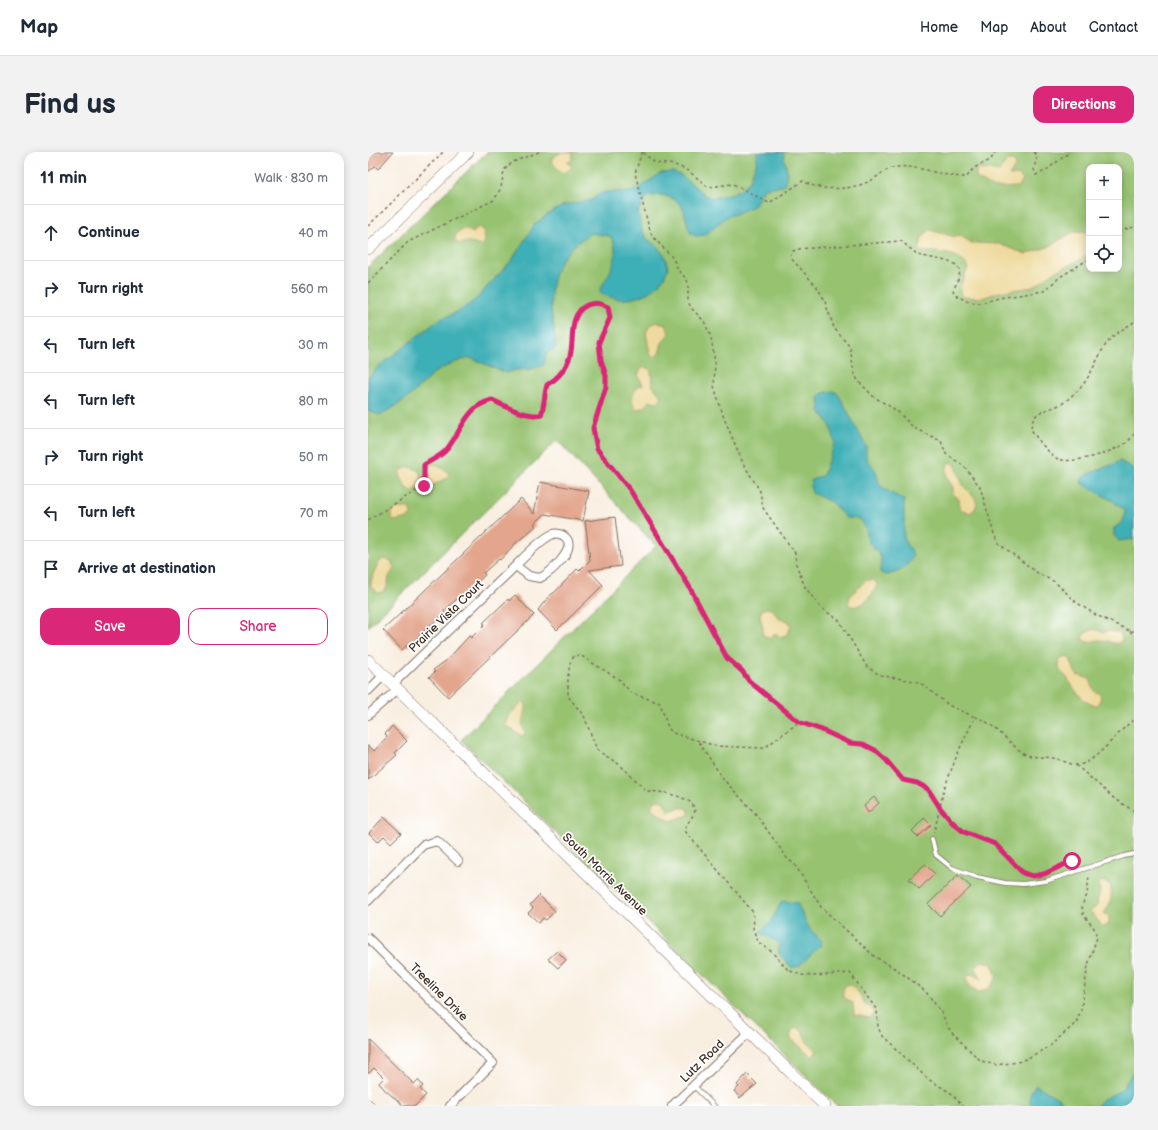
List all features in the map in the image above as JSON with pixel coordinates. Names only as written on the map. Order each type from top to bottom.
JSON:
[{"type":"street","points":[[368,249],[468,152]]},
{"type":"street","name":"Prairie Vista Court","points":[[368,715],[395,686],[516,566],[552,534],[563,535],[568,540],[569,545],[566,555],[540,578],[528,576],[516,566]]},
{"type":"street","name":"South Morris Avenue","points":[[368,660],[825,1106]]},
{"type":"street","points":[[368,691],[384,675]]},
{"type":"street","points":[[368,901],[423,845],[438,841],[458,861]]},
{"type":"street","name":"Treeline Drive","points":[[368,938],[493,1063],[450,1106]]},
{"type":"street","name":"Lutz Road","points":[[672,1106],[749,1033]]},
{"type":"lane","points":[[932,839],[936,855],[952,868],[977,877],[1005,883],[1024,884],[1046,881],[1134,854]]},
{"type":"lane","points":[[694,1085],[714,1106]]},
{"type":"path","points":[[368,226],[443,152]]},
{"type":"path","points":[[368,283],[408,242],[494,200],[501,188],[504,170],[513,162],[539,152]]},
{"type":"path","points":[[995,152],[994,157],[985,164],[975,168],[967,177],[899,166],[880,173],[869,182],[854,186],[831,189],[815,186],[803,181],[775,201],[769,203],[738,185],[727,184],[708,187],[687,170],[673,165],[658,164],[642,152],[635,173],[636,182],[652,236],[672,257],[680,272],[686,278],[688,283],[688,301],[691,308],[704,321],[712,337],[715,363],[714,386],[724,418],[743,463],[760,491],[763,508],[795,553],[796,564],[805,587],[822,608],[839,620],[867,667],[880,675],[919,682],[950,706],[975,718],[983,720],[1021,752],[1032,757],[1054,758],[1076,765],[1116,800],[1134,811]]},
{"type":"path","points":[[1034,152],[1037,156],[1034,169],[1036,175],[1045,171],[1070,152]]},
{"type":"path","points":[[1122,230],[1134,227]]},
{"type":"path","points":[[1086,261],[1060,277],[1044,291],[999,298],[982,303],[969,302],[957,296],[953,291],[959,277],[960,270],[955,264],[918,255],[901,241],[800,249],[793,251],[790,257],[817,287],[824,299],[834,328],[850,347],[854,372],[858,381],[874,397],[896,410],[914,428],[941,441],[946,454],[964,466],[980,487],[998,543],[1040,574],[1055,582],[1076,602],[1094,614],[1130,631],[1134,631]]},
{"type":"path","points":[[368,520],[424,486],[424,465],[447,450],[464,420],[477,405],[492,400],[506,408],[531,416],[541,415],[544,407],[547,385],[563,371],[571,355],[573,325],[577,315],[585,307],[592,303],[600,303],[608,307],[610,318],[599,342],[601,360],[606,376],[606,387],[593,428],[597,449],[630,490],[689,586],[727,658],[742,671],[749,681],[799,722],[822,730],[850,743],[863,744],[875,750],[886,760],[903,780],[917,783],[928,789],[940,808],[964,832],[995,844],[1023,873],[1033,876]]},
{"type":"path","points":[[1134,322],[1108,342],[1095,366],[1077,391],[1060,405],[1044,410],[1035,416],[1031,429],[1058,459],[1070,461],[1100,455],[1126,443],[1134,434]]},
{"type":"path","points":[[1130,631],[1134,636]]},
{"type":"path","points":[[799,722],[764,748],[716,746],[699,742],[687,736],[679,735],[668,728],[660,703],[631,693],[620,680],[580,655],[574,656],[570,663],[568,676],[568,696],[584,716],[597,750],[620,765],[647,791],[666,792],[682,797],[692,803],[695,811],[692,819],[686,824],[684,831],[752,911],[754,918],[753,929],[758,942],[772,952],[788,970],[801,975],[850,973],[877,1010],[878,1027],[882,1036],[928,1079],[951,1093],[963,1106]]},
{"type":"path","points":[[932,839],[948,778],[959,750],[975,718]]},
{"type":"path","points":[[1076,765],[1092,759],[1124,727],[1134,720]]},
{"type":"path","points":[[699,742],[723,779],[755,813],[787,858],[795,865],[821,907],[874,956],[910,978],[926,992],[942,1013],[946,1026],[981,1061],[996,1065],[1018,1062],[1028,1058],[1051,1045],[1076,1023],[1081,1010],[1088,966],[1097,937],[1094,928],[1083,914],[1082,905],[1087,895],[1089,870],[1083,863],[1072,861],[1039,875]]},
{"type":"green space","points":[[487,152],[1134,152],[1134,1106],[837,1106],[461,740],[656,546],[557,440],[368,627],[368,267]]},
{"type":"sand","points":[[562,152],[573,152],[572,160],[567,163],[571,165],[572,168],[564,173],[560,172],[551,161],[553,157]]},
{"type":"sand","points":[[1007,160],[1013,160],[1016,165],[1009,176],[1018,175],[1023,180],[1018,187],[994,188],[976,178],[976,172],[980,169],[999,172]]},
{"type":"sand","points":[[477,227],[484,230],[485,241],[483,245],[478,245],[471,242],[459,243],[455,241],[455,236],[460,231],[467,229],[473,233]]},
{"type":"sand","points":[[930,230],[955,237],[959,235],[972,243],[999,244],[1026,254],[1048,247],[1073,232],[1084,231],[1086,233],[1086,256],[1082,259],[1054,272],[1033,287],[999,292],[982,298],[963,297],[960,293],[960,287],[968,268],[964,262],[953,255],[919,251],[922,237]]},
{"type":"sand","points":[[658,322],[666,324],[669,333],[662,343],[659,354],[653,358],[650,353],[646,333],[650,325]]},
{"type":"sand","points":[[645,367],[651,370],[652,385],[662,397],[658,402],[649,401],[643,408],[637,409],[632,398],[639,386],[643,385],[638,375],[641,369]]},
{"type":"sand","points":[[949,462],[955,464],[963,485],[976,501],[975,509],[970,513],[960,509],[959,499],[953,494],[953,487],[946,472]]},
{"type":"sand","points":[[435,464],[447,471],[449,475],[432,486],[427,483],[430,477],[427,470],[430,465]]},
{"type":"sand","points":[[409,467],[418,470],[422,478],[419,486],[413,491],[406,488],[400,475],[401,470]]},
{"type":"sand","points":[[398,508],[411,508],[411,515],[408,518],[395,521],[391,518],[391,512]]},
{"type":"sand","points":[[383,559],[391,561],[394,568],[389,577],[386,589],[378,593],[371,587],[371,580],[380,561]]},
{"type":"sand","points":[[866,580],[873,580],[877,584],[870,597],[866,601],[856,606],[848,604],[850,596]]},
{"type":"sand","points":[[765,608],[772,609],[780,619],[789,621],[791,627],[786,635],[780,637],[775,633],[770,639],[763,635],[760,615]]},
{"type":"sand","points":[[1094,629],[1103,632],[1109,631],[1120,633],[1122,639],[1121,642],[1116,643],[1098,640],[1089,642],[1083,640],[1082,637],[1087,632]]},
{"type":"sand","points":[[1067,656],[1071,661],[1077,675],[1090,679],[1094,691],[1100,694],[1101,698],[1097,705],[1083,699],[1060,671],[1059,665],[1061,658]]},
{"type":"sand","points":[[523,702],[526,703],[526,711],[522,723],[525,733],[522,736],[505,725],[509,715]]},
{"type":"sand","points":[[656,800],[663,801],[669,811],[679,808],[687,808],[689,815],[670,821],[651,808]]},
{"type":"sand","points":[[1102,881],[1110,884],[1111,892],[1110,903],[1104,913],[1109,916],[1109,924],[1103,927],[1090,911],[1098,906],[1097,901],[1100,893],[1099,884]]},
{"type":"sand","points":[[982,961],[992,964],[997,975],[995,981],[988,989],[978,992],[969,985],[966,979],[969,974],[972,974],[982,980],[976,968]]},
{"type":"sand","points":[[846,984],[855,988],[864,1004],[871,1008],[874,1013],[870,1018],[854,1015],[853,1003],[843,997],[843,990]]},
{"type":"sand","points":[[797,1027],[802,1031],[807,1042],[817,1051],[813,1057],[790,1038],[792,1030]]},
{"type":"water","points":[[757,152],[784,152],[787,175],[783,186],[764,188],[754,206],[725,218],[705,235],[696,236],[691,234],[682,207],[674,199],[658,195],[647,197],[638,212],[642,230],[648,240],[657,246],[665,256],[668,268],[662,280],[648,293],[623,299],[606,296],[599,291],[610,271],[615,257],[614,243],[610,236],[591,233],[572,247],[559,264],[552,284],[551,308],[555,348],[546,354],[544,365],[531,369],[516,370],[506,373],[470,358],[462,360],[434,373],[410,396],[393,408],[380,415],[368,411],[368,378],[378,367],[439,320],[459,311],[475,300],[512,260],[535,224],[547,215],[564,205],[592,200],[599,194],[607,192],[631,192],[661,173],[673,172],[681,175],[706,196],[713,198],[733,193],[749,182],[757,161]]},
{"type":"water","points":[[833,391],[837,393],[841,399],[866,446],[866,458],[876,471],[879,483],[884,489],[904,500],[904,539],[907,546],[911,549],[913,556],[906,567],[895,573],[886,575],[880,572],[881,557],[868,541],[866,529],[860,519],[846,518],[831,502],[812,493],[810,486],[811,480],[823,475],[835,442],[830,425],[820,411],[819,396],[823,393]]},
{"type":"water","points":[[1120,461],[1134,469],[1134,539],[1119,541],[1114,536],[1114,528],[1123,522],[1125,511],[1113,501],[1081,483],[1083,477]]},
{"type":"water","points":[[782,901],[797,903],[809,928],[821,940],[822,944],[799,966],[792,968],[779,954],[779,943],[760,932],[771,922]]},
{"type":"water","points":[[1134,1071],[1134,1106],[1097,1106],[1100,1101],[1121,1090]]},
{"type":"water","points":[[1036,1085],[1061,1100],[1064,1106],[1031,1106],[1030,1095]]},
{"type":"building","points":[[375,152],[393,152],[378,169],[375,166],[368,172],[368,159]]},
{"type":"building","points":[[540,482],[589,491],[583,521],[545,514],[534,524],[536,526],[517,542],[500,560],[499,559],[483,573],[485,575],[444,611],[445,613],[426,629],[409,647],[408,645],[402,650],[383,630],[521,499],[534,514]]},
{"type":"building","points":[[615,517],[621,566],[589,570],[603,585],[557,630],[538,610],[549,596],[555,592],[577,569],[579,571],[590,560],[585,521]]},
{"type":"building","points":[[515,595],[534,615],[448,697],[429,677],[435,672],[433,670],[447,660],[469,636],[471,638],[485,624],[483,623],[508,599],[509,601]]},
{"type":"building","points":[[392,726],[407,741],[395,753],[397,755],[368,780],[368,745],[374,751],[387,737],[385,734]]},
{"type":"building","points":[[874,797],[879,803],[868,813],[864,806]]},
{"type":"building","points":[[384,817],[401,833],[391,843],[384,836],[378,842],[369,833]]},
{"type":"building","points":[[924,818],[931,825],[918,837],[912,831]]},
{"type":"building","points":[[925,864],[935,874],[919,889],[909,879]]},
{"type":"building","points":[[958,875],[971,887],[940,916],[928,904]]},
{"type":"building","points":[[539,895],[555,911],[546,920],[543,918],[539,923],[528,913],[533,908],[530,905]]},
{"type":"building","points":[[557,951],[566,960],[558,968],[548,959]]},
{"type":"building","points":[[368,1039],[414,1084],[418,1080],[423,1086],[420,1089],[426,1095],[415,1106],[404,1106],[385,1090],[379,1083],[384,1078],[374,1068],[368,1074]]},
{"type":"building","points":[[747,1074],[757,1084],[740,1098],[734,1091],[739,1087],[737,1085]]},
{"type":"route","points":[[424,486],[424,465],[447,450],[464,420],[477,405],[485,401],[492,400],[506,408],[531,416],[541,415],[544,407],[547,385],[563,371],[571,355],[573,325],[577,315],[585,307],[592,303],[600,303],[608,307],[610,318],[599,342],[601,360],[606,376],[606,387],[593,428],[597,449],[630,490],[689,586],[727,658],[742,671],[749,681],[799,722],[808,724],[850,743],[863,744],[875,750],[886,760],[903,780],[917,783],[928,789],[940,808],[952,822],[964,832],[995,844],[1002,849],[1023,873],[1033,876],[1044,874],[1072,861]]}]
